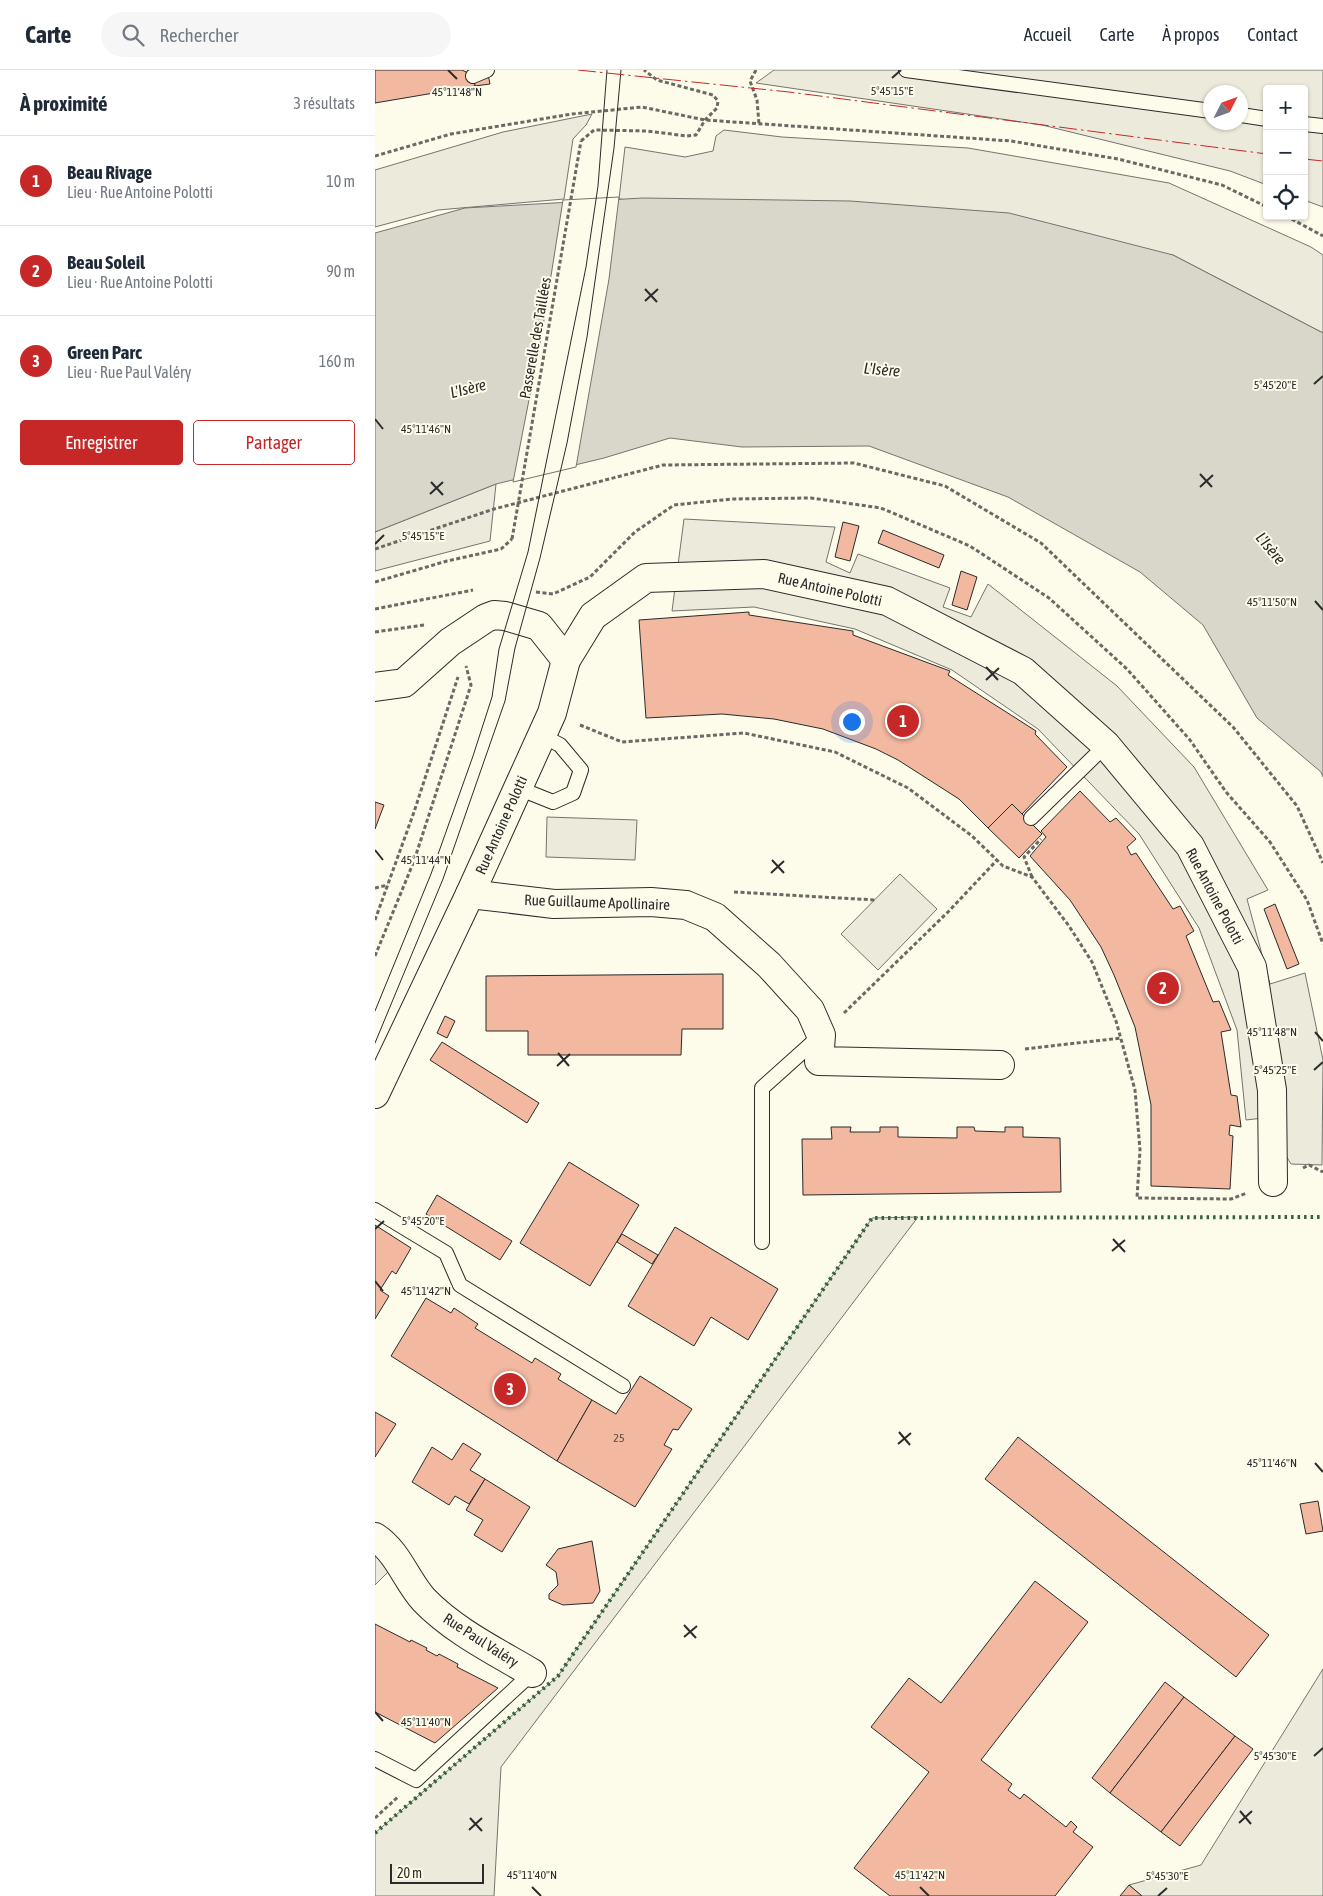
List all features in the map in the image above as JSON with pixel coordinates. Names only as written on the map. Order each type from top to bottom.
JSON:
[{"type":"street","name":"Rue Antoine Polotti","points":[[375,1094],[518,788],[546,724],[566,660],[593,616],[646,578],[764,574],[887,602],[1023,671],[1106,746],[1190,846],[1252,967],[1273,1090],[1273,1182]]},
{"type":"street","points":[[375,687],[404,683],[445,645],[493,615],[505,616],[539,626],[566,660]]},
{"type":"street","name":"Rue Guillaume Apollinaire","points":[[470,894],[554,904],[651,902],[686,905],[715,918],[769,965],[810,1010],[821,1035],[819,1060],[1000,1065]]},
{"type":"street","name":"Rue Paul Valéry","points":[[375,1537],[399,1561],[410,1583],[448,1622],[532,1673]]},
{"type":"lane","points":[[473,76],[487,70]]},
{"type":"lane","points":[[906,70],[1203,110]]},
{"type":"lane","points":[[1248,116],[1263,118]]},
{"type":"lane","points":[[1308,124],[1323,126]]},
{"type":"lane","points":[[518,788],[553,802],[573,793],[581,770],[560,745],[546,724]]},
{"type":"lane","points":[[1031,818],[1106,746]]},
{"type":"lane","points":[[761,1242],[761,1088],[821,1035]]},
{"type":"lane","points":[[375,1210],[445,1252],[460,1285],[623,1386]]},
{"type":"lane","points":[[375,1759],[416,1780],[532,1673]]},
{"type":"path","points":[[644,70],[657,80],[713,95],[718,101],[717,108],[705,120]]},
{"type":"path","points":[[756,70],[750,81],[757,100],[759,124]]},
{"type":"path","points":[[375,156],[451,134],[572,114],[643,107],[705,120],[1011,141],[1118,159],[1222,185],[1263,205]]},
{"type":"path","name":"Passerelle des Taillées","points":[[375,582],[501,549],[512,539],[581,141],[594,130],[647,131],[687,136],[696,135],[705,120]]},
{"type":"path","points":[[1293,220],[1323,236]]},
{"type":"path","points":[[375,549],[494,509],[663,465],[854,463],[945,486],[1041,543],[1233,726],[1297,806],[1323,863]]},
{"type":"path","points":[[553,594],[590,577],[635,532],[674,505]]},
{"type":"path","points":[[375,632],[430,625],[445,645],[468,669],[471,685],[414,861],[375,956]]},
{"type":"path","points":[[375,920],[414,812],[458,676],[445,645]]},
{"type":"path","points":[[546,724],[622,742],[744,733],[835,752],[908,788],[972,836],[1003,866],[1032,877]]},
{"type":"path","points":[[1044,836],[1024,856],[1032,877],[1069,926],[1092,962],[1116,1021],[1135,1090],[1140,1150],[1137,1198],[1231,1199],[1309,1165],[1323,1172]]},
{"type":"path","points":[[821,1035],[949,911],[997,860]]},
{"type":"path","points":[[375,888],[388,885]]},
{"type":"path","points":[[729,892],[875,900]]},
{"type":"path","points":[[1000,1065],[1016,1051],[1121,1038]]},
{"type":"path","points":[[375,1818],[416,1780]]},
{"type":"shaded area","points":[[774,70],[1323,70],[1323,207],[1308,201],[1308,85],[1263,85],[1263,183],[1230,171],[1042,125],[756,83]]},
{"type":"shaded area","points":[[592,114],[586,125],[573,139],[564,199],[438,210],[375,227],[375,170],[503,132]]},
{"type":"shaded area","points":[[724,130],[782,137],[968,148],[1169,183],[1311,247],[1323,255],[1323,333],[1173,255],[619,199],[625,147],[685,157],[713,151],[716,136]]},
{"type":"shaded area","points":[[496,484],[490,541],[375,571],[375,532]]},
{"type":"shaded area","points":[[684,519],[835,527],[826,562],[850,573],[858,554],[950,588],[943,607],[971,617],[988,584],[1117,686],[1194,767],[1268,890],[1247,899],[1270,984],[1305,973],[1323,1060],[1322,1165],[1291,1164],[1263,1118],[1246,1120],[1237,1030],[1199,928],[1139,834],[1038,729],[952,670],[855,629],[754,607],[672,611]]},
{"type":"shaded area","points":[[547,817],[637,820],[635,860],[546,857]]},
{"type":"shaded area","points":[[900,874],[937,909],[878,970],[841,934]]},
{"type":"shaded area","points":[[918,1217],[501,1767],[494,1896],[375,1896],[375,1833],[558,1676],[872,1218]]},
{"type":"shaded area","points":[[375,1537],[399,1561],[375,1585]]},
{"type":"shaded area","points":[[1323,1669],[1323,1896],[1142,1896],[1129,1885],[1201,1865]]},
{"type":"water","name":"L'Isère","points":[[643,198],[850,201],[1009,213],[1173,255],[1323,333],[1323,777],[1321,772],[1257,718],[1203,625],[1140,572],[1008,497],[869,446],[742,447],[670,438],[604,458],[496,484],[375,532],[375,233],[465,208]]},
{"type":"pier","points":[[619,197],[609,279],[576,467],[513,482],[542,333],[563,200]]},
{"type":"building","points":[[375,70],[462,70],[474,76],[475,86],[375,103]]},
{"type":"building","points":[[488,74],[490,84],[475,86],[474,76]]},
{"type":"building","points":[[843,522],[859,526],[850,561],[835,557]]},
{"type":"building","points":[[883,530],[944,555],[939,568],[878,543]]},
{"type":"building","points":[[961,571],[977,577],[967,610],[952,605]]},
{"type":"building","points":[[749,612],[749,615],[853,631],[853,635],[950,671],[948,675],[1036,731],[1035,734],[1067,767],[1022,814],[1012,804],[988,828],[959,799],[898,760],[876,749],[823,729],[774,719],[722,714],[646,718],[639,620]]},
{"type":"building","points":[[1080,791],[1110,822],[1116,818],[1136,839],[1127,847],[1131,855],[1136,853],[1173,909],[1180,906],[1194,931],[1186,936],[1213,1002],[1219,1001],[1231,1030],[1221,1032],[1231,1095],[1237,1096],[1241,1127],[1230,1125],[1229,1135],[1233,1136],[1230,1189],[1151,1186],[1151,1105],[1135,1027],[1101,947],[1070,900],[1030,856],[1046,837],[1041,831]]},
{"type":"building","points":[[375,802],[384,805],[375,829]]},
{"type":"building","points":[[1012,804],[1042,834],[1019,858],[988,828]]},
{"type":"building","points":[[1275,904],[1299,964],[1287,969],[1264,909]]},
{"type":"building","points":[[723,974],[723,1029],[682,1029],[681,1055],[528,1055],[528,1031],[486,1031],[486,976]]},
{"type":"building","points":[[445,1016],[455,1021],[447,1038],[437,1033]]},
{"type":"building","points":[[442,1042],[539,1103],[527,1123],[430,1060]]},
{"type":"building","points":[[831,1127],[851,1127],[850,1132],[880,1132],[880,1127],[898,1127],[898,1137],[957,1138],[957,1127],[974,1127],[975,1131],[1005,1132],[1005,1127],[1023,1127],[1023,1137],[1060,1138],[1061,1192],[803,1195],[802,1139],[832,1139]]},
{"type":"building","points":[[569,1162],[639,1205],[590,1286],[520,1243]]},
{"type":"building","points":[[437,1195],[512,1241],[500,1260],[426,1214]]},
{"type":"building","points":[[375,1225],[411,1248],[396,1274],[392,1271],[380,1290],[389,1296],[375,1319]]},
{"type":"building","points":[[675,1227],[778,1289],[748,1340],[711,1317],[694,1346],[628,1306]]},
{"type":"building","points":[[622,1234],[658,1255],[652,1264],[617,1242]]},
{"type":"building","points":[[426,1298],[451,1313],[454,1308],[478,1324],[475,1328],[532,1363],[535,1358],[561,1374],[558,1379],[592,1400],[557,1461],[391,1356]]},
{"type":"building","points":[[640,1376],[692,1409],[678,1430],[673,1429],[664,1445],[672,1449],[635,1507],[557,1461],[592,1400],[616,1414]]},
{"type":"building","points":[[375,1412],[396,1424],[375,1457]]},
{"type":"building","points":[[1018,1437],[1269,1635],[1236,1677],[985,1479]]},
{"type":"building","points":[[463,1443],[481,1454],[470,1470],[485,1479],[469,1504],[455,1496],[449,1505],[412,1482],[432,1447],[452,1460]]},
{"type":"building","points":[[485,1479],[530,1507],[502,1552],[474,1535],[483,1520],[466,1510]]},
{"type":"building","points":[[1318,1501],[1323,1531],[1306,1534],[1300,1504]]},
{"type":"building","points":[[592,1541],[600,1591],[593,1603],[563,1605],[549,1599],[549,1594],[558,1585],[556,1572],[546,1565],[558,1549]]},
{"type":"building","points":[[1035,1581],[1088,1622],[981,1760],[1012,1784],[1008,1790],[1020,1799],[1024,1794],[1066,1827],[1071,1821],[1077,1827],[1073,1832],[1093,1847],[1055,1896],[890,1896],[854,1868],[929,1772],[871,1727],[909,1678],[941,1703]]},
{"type":"building","points":[[375,1624],[410,1642],[411,1640],[427,1648],[426,1650],[437,1656],[439,1654],[458,1664],[457,1667],[498,1688],[435,1743],[375,1712]]},
{"type":"building","points":[[1165,1682],[1184,1697],[1110,1793],[1092,1778]]},
{"type":"building","points":[[1184,1697],[1235,1736],[1161,1832],[1110,1793]]},
{"type":"building","points":[[1235,1736],[1253,1749],[1180,1846],[1161,1832]]},
{"type":"building","points":[[1129,1885],[1142,1896],[1120,1896]]},
{"type":"tram line","points":[[375,1011],[431,874],[473,756],[492,697],[499,649],[528,552],[586,267],[598,186],[607,70]]},
{"type":"tram line","points":[[375,1043],[443,879],[505,701],[515,648],[540,558],[567,443],[587,337],[614,148],[621,70]]},
{"type":"hedge","points":[[375,1833],[558,1676],[872,1218],[1323,1217]]},
{"type":"power","points":[[578,70],[789,92],[1263,153]]},
{"type":"power","points":[[1308,159],[1323,161]]},
{"type":"place","name":"Beau Rivage","points":[[903,721]]},
{"type":"place","name":"Beau Soleil","points":[[1163,988]]},
{"type":"place","name":"Green Parc","points":[[510,1389]]}]
